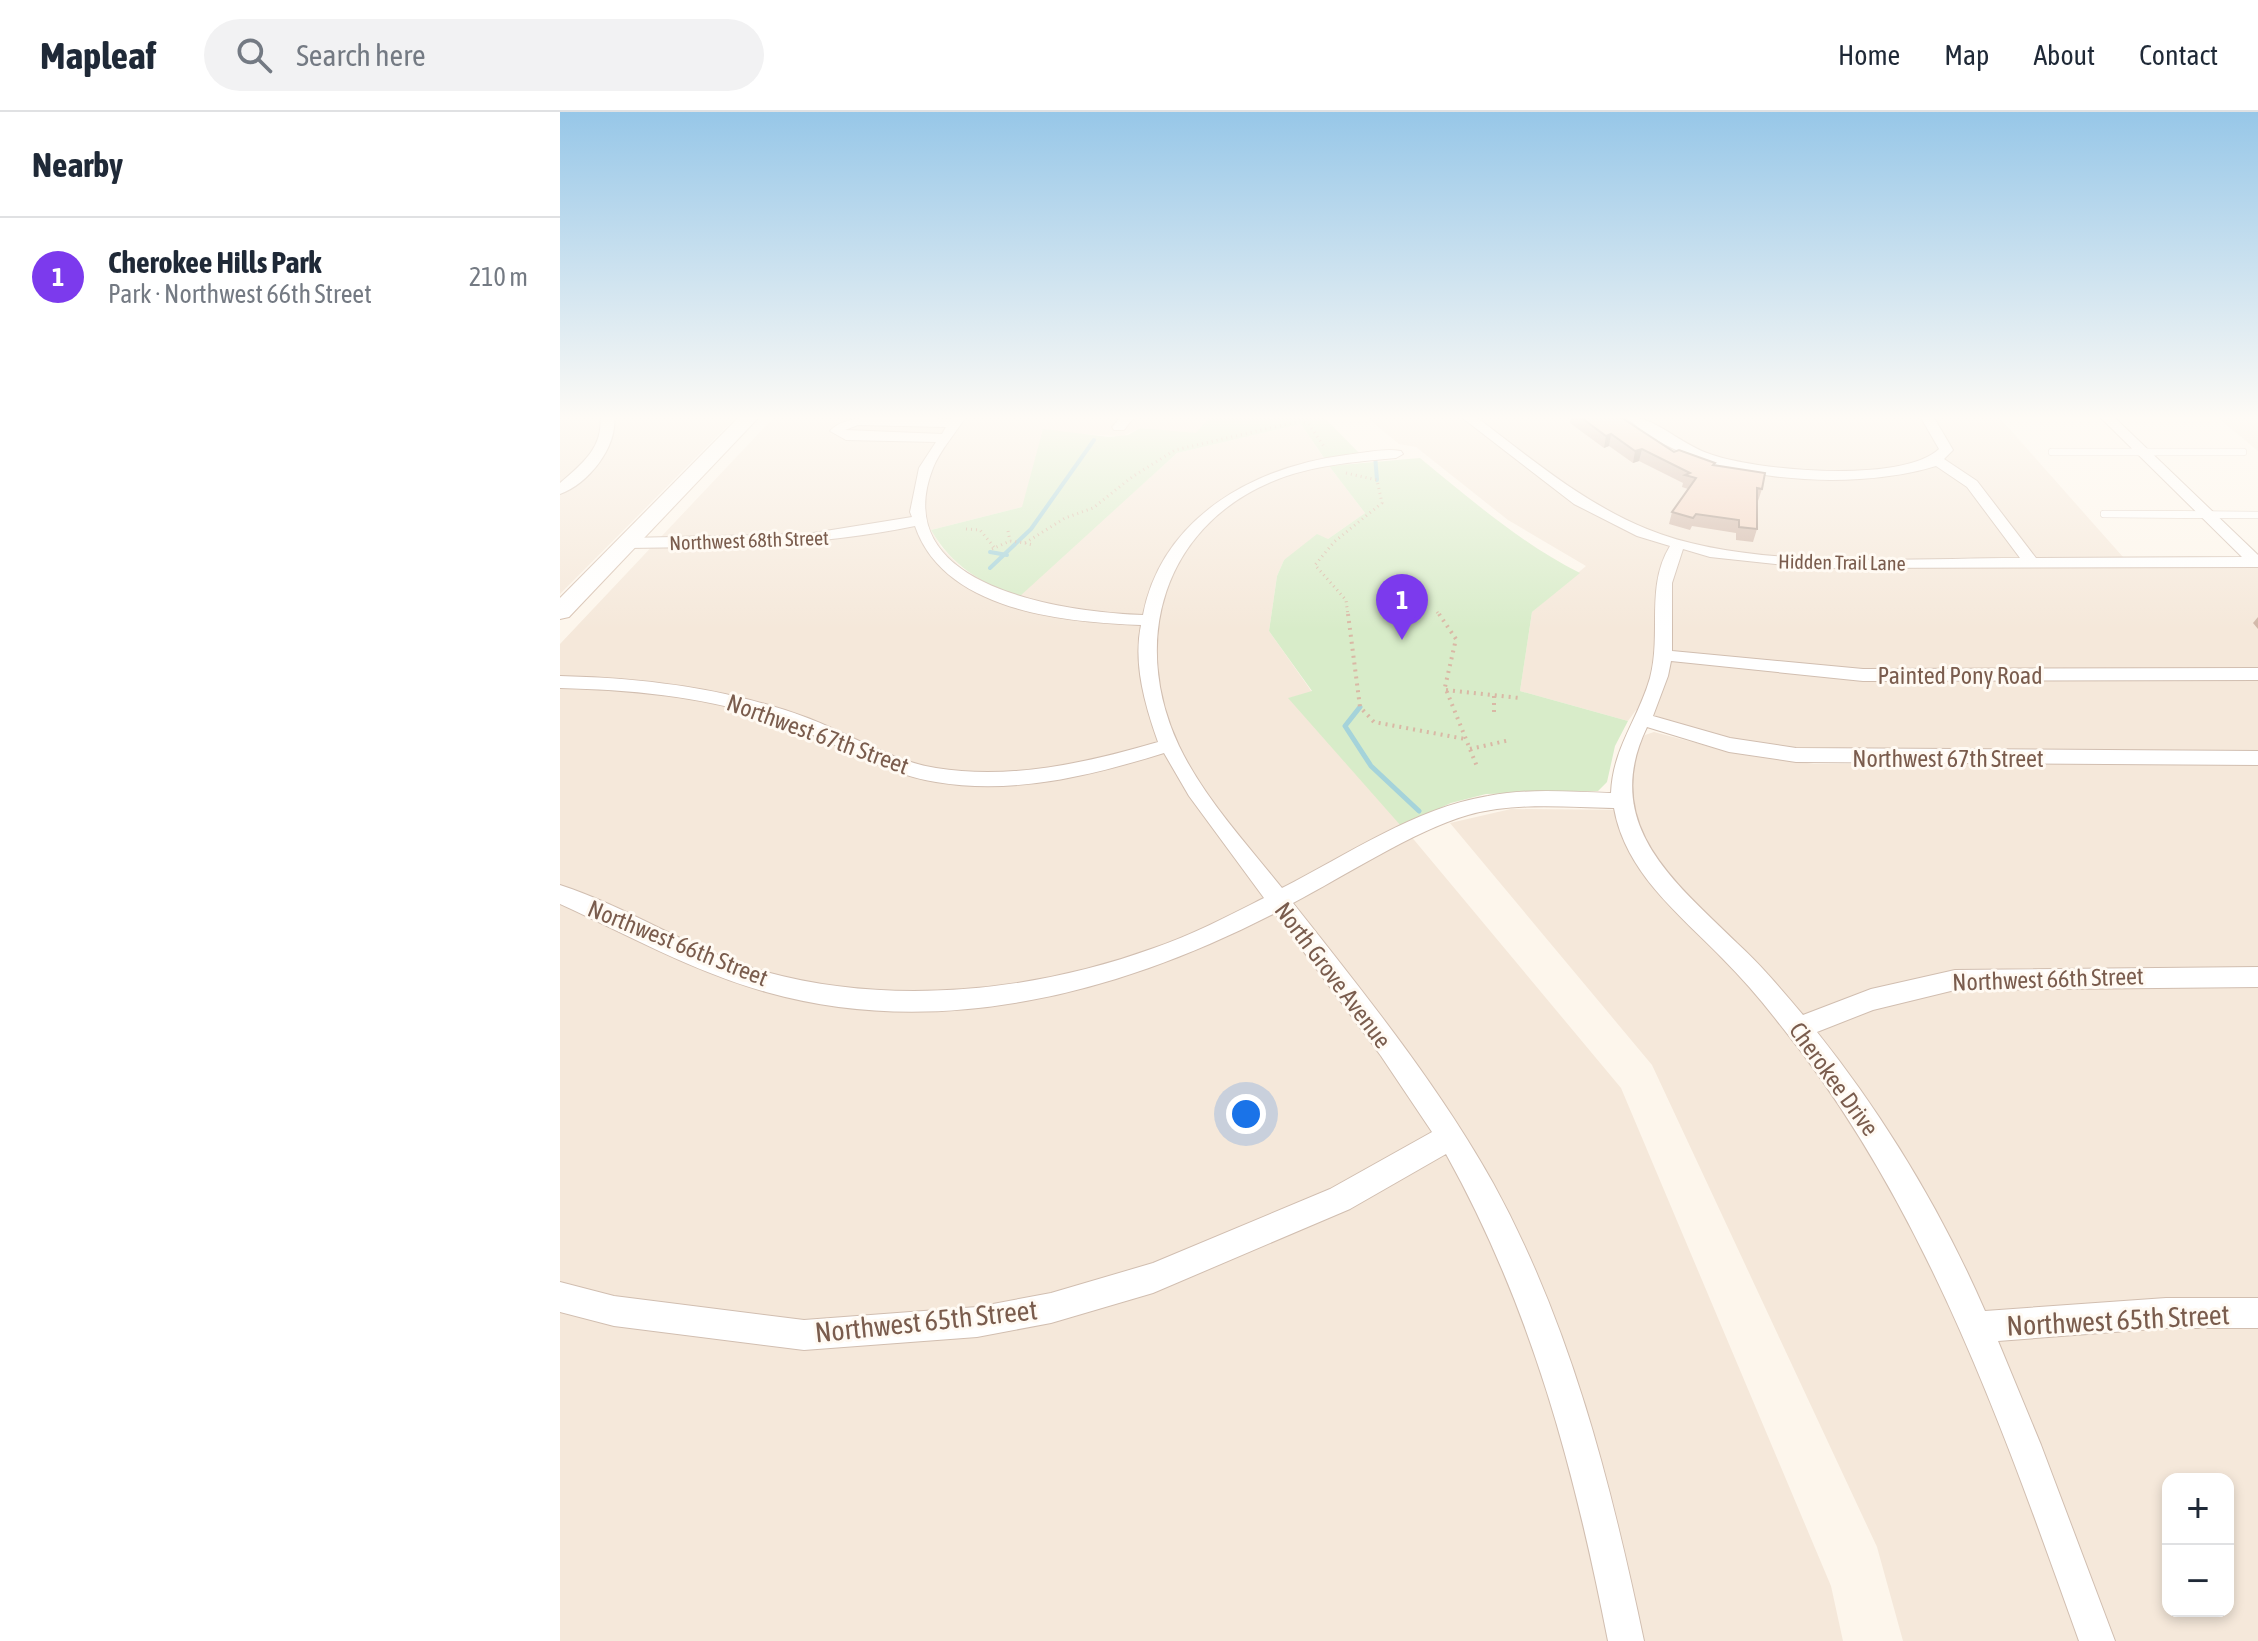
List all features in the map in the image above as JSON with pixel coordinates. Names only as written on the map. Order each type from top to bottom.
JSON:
[{"type":"main road","points":[[560,612],[681,487]]},
{"type":"street","points":[[919,487],[916,521],[928,545],[948,567],[973,584],[1001,597],[1081,617],[1148,620]]},
{"type":"street","name":"North Grove Avenue","points":[[1253,487],[1209,514],[1185,539],[1165,568],[1148,620],[1146,640],[1151,688],[1169,745],[1196,791],[1450,1137],[1481,1192],[1550,1342],[1582,1445],[1609,1552],[1626,1641]]},
{"type":"street","name":"Hidden Trail Lane","points":[[1561,487],[1579,501],[1642,533],[1678,545],[1742,557],[1791,562],[2257,562]]},
{"type":"street","points":[[1973,487],[2032,563]]},
{"type":"street","points":[[2179,487],[2257,562]]},
{"type":"street","name":"Northwest 68th Street","points":[[627,543],[797,541],[853,535],[916,521]]},
{"type":"street","name":"Cherokee Drive","points":[[1678,545],[1670,556],[1664,574],[1663,655],[1659,682],[1622,759],[1621,801],[1633,840],[1661,883],[1721,939],[1798,1028],[1874,1133],[1911,1194],[1978,1327],[2019,1428],[2097,1641]]},
{"type":"street","name":"Painted Pony Road","points":[[1663,655],[1863,675],[2258,674]]},
{"type":"street","name":"Northwest 67th Street","points":[[560,682],[642,686],[717,697],[801,723],[905,767],[970,779],[1039,778],[1076,772],[1169,745]]},
{"type":"street","name":"Northwest 67th Street","points":[[1642,719],[1729,745],[1796,755],[2258,758]]},
{"type":"street","name":"Northwest 66th Street","points":[[560,894],[718,965],[819,994],[869,1000],[978,997],[1075,979],[1156,956],[1206,936],[1428,823],[1471,806],[1516,799],[1621,801]]},
{"type":"street","name":"Northwest 66th Street","points":[[1798,1028],[1871,1000],[1955,980],[2258,977]]},
{"type":"street","name":"Northwest 65th Street","points":[[560,1297],[614,1311],[804,1335],[977,1322],[1051,1308],[1153,1278],[1340,1199],[1450,1137]]},
{"type":"street","name":"Northwest 65th Street","points":[[1978,1327],[2166,1313],[2258,1313]]},
{"type":"lane","points":[[2104,514],[2258,515]]},
{"type":"path","points":[[1024,543],[1065,518],[1093,508],[1119,487]]},
{"type":"path","points":[[1379,487],[1382,503],[1334,542],[1315,565],[1346,600],[1360,707],[1374,722],[1465,739]]},
{"type":"path","points":[[966,529],[980,530],[993,548],[1011,541],[1033,545]]},
{"type":"path","points":[[1008,531],[1011,541]]},
{"type":"path","points":[[1437,612],[1456,639],[1446,690],[1478,769]]},
{"type":"path","points":[[1446,690],[1519,698]]},
{"type":"path","points":[[1494,696],[1494,716]]},
{"type":"path","points":[[1470,749],[1510,740]]},
{"type":"shaded area","points":[[560,487],[666,487],[560,594]]},
{"type":"shaded area","points":[[708,487],[1037,487],[1022,507],[931,530],[941,547],[965,571],[1018,596],[1139,487],[1345,487],[1365,513],[1328,539],[1284,560],[1277,576],[1269,631],[1312,692],[1289,698],[1415,841],[1621,1088],[1831,1586],[1843,1641],[560,1641],[560,644]]},
{"type":"shaded area","points":[[1467,487],[2061,487],[2123,557],[2258,557],[2258,750],[1807,750],[1725,737],[1636,710],[1628,721],[1520,691],[1532,612],[1586,566],[1508,520]]},
{"type":"shaded area","points":[[1654,732],[1727,751],[1814,764],[2258,764],[2258,1641],[1903,1641],[1877,1547],[1652,1065],[1450,823],[1511,809],[1631,810],[1631,771],[1645,735]]},
{"type":"green space","points":[[1027,487],[1139,487],[1019,597],[969,572],[948,554],[931,530],[1022,507]]},
{"type":"green space","points":[[1345,487],[1456,487],[1517,535],[1580,573],[1532,612],[1520,691],[1628,721],[1615,746],[1607,782],[1598,791],[1486,794],[1451,803],[1401,826],[1288,698],[1312,691],[1269,631],[1277,576],[1284,560],[1317,534],[1328,539],[1365,513]]},
{"type":"building","points":[[1689,487],[1762,487],[1757,488],[1757,529],[1739,527],[1739,520],[1696,514],[1693,518],[1672,512]]},
{"type":"waterway","points":[[1004,555],[1031,529],[1060,487]]},
{"type":"waterway","points":[[990,552],[1004,555]]},
{"type":"waterway","points":[[990,568],[1004,555]]},
{"type":"waterway","points":[[1360,707],[1345,726],[1371,766],[1419,811]]},
{"type":"place","name":"Cherokee Hills Park","points":[[1402,640]]}]
